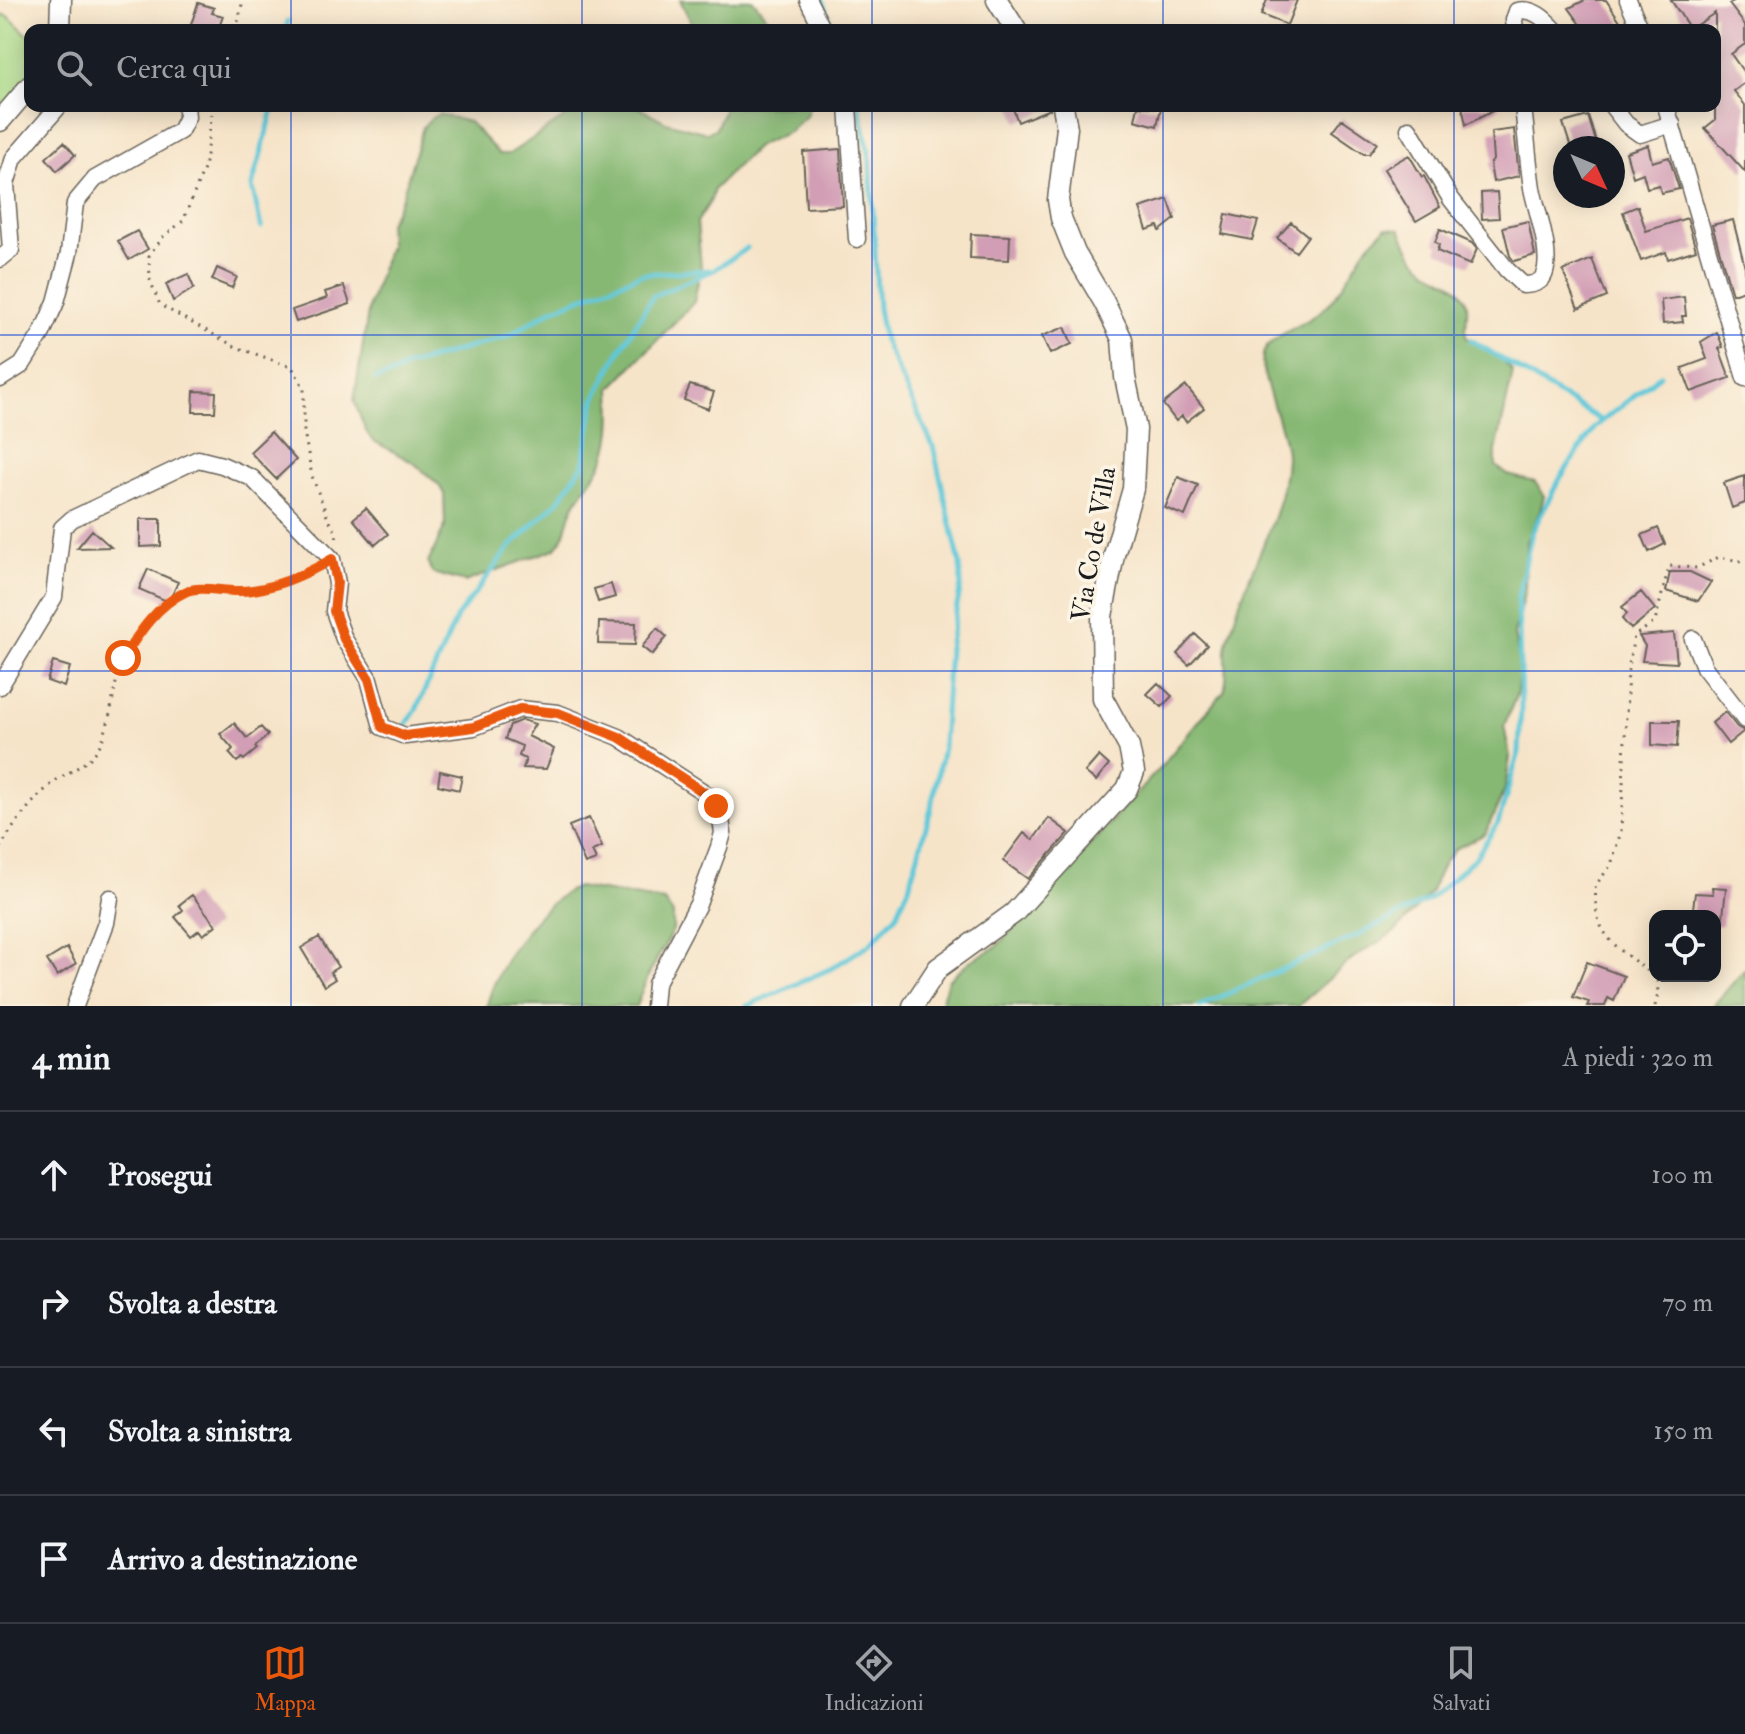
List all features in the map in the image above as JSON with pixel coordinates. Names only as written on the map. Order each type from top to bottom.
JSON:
[{"type":"street","points":[[60,24],[61,0]]},
{"type":"street","points":[[808,0],[820,24]]},
{"type":"street","points":[[997,0],[1012,24]]},
{"type":"street","points":[[1628,0],[1638,24]]},
{"type":"street","points":[[1514,24],[1517,11],[1525,9],[1533,11],[1548,24]]},
{"type":"street","points":[[0,121],[24,93]]},
{"type":"street","points":[[0,259],[11,250],[6,184],[14,158],[54,112]]},
{"type":"street","points":[[0,379],[22,365],[42,333],[56,302],[69,253],[75,203],[95,179],[180,131],[187,112]]},
{"type":"street","points":[[848,112],[857,239]]},
{"type":"street","name":"Via Co de Villa","points":[[913,1006],[938,968],[1014,913],[1039,887],[1127,789],[1134,772],[1129,747],[1103,699],[1101,680],[1102,616],[1114,555],[1133,489],[1136,429],[1125,377],[1122,339],[1075,253],[1061,218],[1058,200],[1067,128],[1064,112]]},
{"type":"street","points":[[1409,129],[1451,199],[1507,270],[1523,285],[1530,285],[1545,274],[1547,256],[1532,189],[1524,112]]},
{"type":"street","points":[[1617,112],[1640,134],[1672,124]]},
{"type":"street","points":[[1668,112],[1745,378]]},
{"type":"street","points":[[0,686],[54,597],[62,528],[72,519],[198,459],[252,478],[326,563],[337,583],[334,611],[344,639],[369,679],[382,727],[405,736],[474,727],[520,709],[558,713],[619,737],[708,795],[716,806],[723,833],[698,904],[656,984],[654,1006]]},
{"type":"street","points":[[1693,639],[1704,667],[1745,720]]},
{"type":"street","points":[[75,1006],[106,923],[110,898]]},
{"type":"path","points":[[237,24],[243,0]]},
{"type":"path","points":[[0,848],[11,829],[55,781],[75,770],[96,752],[106,727],[123,658],[145,624],[187,590],[242,592],[267,586],[326,563],[337,534],[312,476],[304,431],[304,388],[292,367],[236,347],[160,305],[150,280],[149,255],[163,237],[183,221],[204,169],[212,112]]},
{"type":"path","points":[[1655,1006],[1657,978],[1629,959],[1606,933],[1598,919],[1595,886],[1611,865],[1621,831],[1628,670],[1634,636],[1655,622],[1669,566],[1697,568],[1719,557],[1745,562]]},
{"type":"green space","points":[[680,0],[753,0],[772,24],[692,24]]},
{"type":"green space","points":[[0,15],[8,16],[24,31],[24,85],[0,113]]},
{"type":"green space","points":[[570,112],[647,112],[666,122],[707,133],[716,128],[723,112],[808,112],[789,132],[757,146],[714,189],[697,222],[701,267],[694,302],[611,388],[611,429],[605,458],[575,504],[559,544],[555,549],[465,582],[432,573],[428,563],[445,526],[444,494],[439,485],[414,463],[372,440],[354,401],[369,306],[389,246],[388,225],[402,197],[423,127],[430,119],[439,114],[469,122],[499,154],[509,154]]},
{"type":"green space","points":[[1385,228],[1400,229],[1420,263],[1461,291],[1467,305],[1466,337],[1503,361],[1513,372],[1496,451],[1496,466],[1508,475],[1535,482],[1544,496],[1526,542],[1525,589],[1514,635],[1521,667],[1516,696],[1504,726],[1510,757],[1505,789],[1485,834],[1455,849],[1444,862],[1430,893],[1396,931],[1353,958],[1298,1006],[940,1006],[948,980],[970,961],[996,947],[1158,770],[1224,691],[1229,636],[1274,518],[1284,479],[1285,446],[1267,386],[1262,361],[1264,352],[1282,334],[1316,315],[1329,303],[1364,251]]},
{"type":"green space","points":[[577,887],[664,901],[673,914],[673,930],[636,1006],[487,1006],[499,973],[521,938],[548,906]]},
{"type":"green space","points":[[1745,969],[1745,1006],[1713,1006]]},
{"type":"building","points":[[1267,0],[1297,0],[1287,24],[1261,15]]},
{"type":"building","points":[[1585,0],[1606,0],[1622,24],[1581,24],[1569,8]]},
{"type":"building","points":[[1671,0],[1735,0],[1729,4],[1745,25],[1745,44],[1731,54],[1745,74],[1745,83],[1734,91],[1745,105],[1745,172],[1705,128],[1715,120],[1715,112],[1721,112],[1721,24],[1715,24],[1715,13],[1698,24],[1687,24]]},
{"type":"building","points":[[198,3],[214,8],[212,13],[223,16],[220,24],[191,24]]},
{"type":"building","points":[[1014,112],[1043,112],[1018,122]]},
{"type":"building","points":[[1137,112],[1160,112],[1157,126],[1135,120]]},
{"type":"building","points":[[1463,112],[1491,112],[1466,125]]},
{"type":"building","points":[[1588,116],[1594,136],[1567,136],[1563,123]]},
{"type":"building","points":[[1342,119],[1377,143],[1369,154],[1364,154],[1332,132]]},
{"type":"building","points":[[1514,129],[1519,176],[1493,182],[1491,132]]},
{"type":"building","points":[[64,142],[75,155],[57,171],[46,158]]},
{"type":"building","points":[[1648,145],[1652,162],[1669,157],[1679,189],[1661,193],[1659,185],[1647,188],[1643,173],[1633,177],[1626,152]]},
{"type":"building","points":[[840,149],[843,206],[806,208],[803,152]]},
{"type":"building","points":[[1409,155],[1440,207],[1416,221],[1384,169]]},
{"type":"building","points":[[1497,192],[1499,218],[1482,219],[1481,193]]},
{"type":"building","points":[[1168,199],[1175,219],[1160,231],[1158,226],[1147,230],[1140,208]]},
{"type":"building","points":[[1638,206],[1646,231],[1687,218],[1696,250],[1668,259],[1666,252],[1641,261],[1623,212]]},
{"type":"building","points":[[1226,214],[1258,221],[1252,240],[1222,234]]},
{"type":"building","points":[[1733,220],[1745,267],[1745,290],[1732,294],[1712,225]]},
{"type":"building","points":[[1528,221],[1535,255],[1514,261],[1503,227]]},
{"type":"building","points":[[1291,222],[1308,236],[1296,252],[1277,238]]},
{"type":"building","points":[[1440,229],[1472,243],[1477,249],[1470,265],[1437,251],[1439,245],[1435,242]]},
{"type":"building","points":[[137,231],[148,249],[129,260],[118,241]]},
{"type":"building","points":[[971,234],[1010,236],[1009,260],[970,258]]},
{"type":"building","points":[[1592,259],[1607,297],[1578,309],[1563,271]]},
{"type":"building","points":[[217,268],[237,277],[232,288],[212,280]]},
{"type":"building","points":[[188,274],[194,288],[173,301],[166,284]]},
{"type":"building","points":[[344,286],[350,304],[296,322],[292,310],[327,298],[325,292]]},
{"type":"building","points":[[1684,297],[1686,316],[1682,316],[1683,322],[1663,324],[1661,300]]},
{"type":"building","points":[[1065,327],[1072,344],[1050,354],[1042,336]]},
{"type":"building","points":[[1717,332],[1723,347],[1719,348],[1730,378],[1691,392],[1682,368],[1707,359],[1701,342]]},
{"type":"building","points":[[690,385],[714,392],[708,409],[684,400]]},
{"type":"building","points":[[1186,386],[1204,408],[1186,422],[1182,416],[1176,421],[1163,404]]},
{"type":"building","points":[[194,391],[216,392],[215,412],[193,412]]},
{"type":"building","points":[[271,432],[296,460],[276,479],[250,452]]},
{"type":"building","points":[[1745,476],[1745,503],[1732,508],[1724,483]]},
{"type":"building","points":[[1178,477],[1198,485],[1185,516],[1165,508]]},
{"type":"building","points":[[366,508],[388,534],[375,545],[353,519]]},
{"type":"building","points":[[140,519],[161,519],[161,546],[140,547]]},
{"type":"building","points":[[1658,528],[1665,544],[1649,552],[1642,535]]},
{"type":"building","points":[[92,530],[111,547],[77,548]]},
{"type":"building","points":[[148,569],[178,582],[169,602],[139,589]]},
{"type":"building","points":[[1670,572],[1690,572],[1711,582],[1698,601],[1666,591]]},
{"type":"building","points":[[611,584],[615,597],[598,602],[594,589]]},
{"type":"building","points":[[1641,592],[1655,609],[1631,629],[1622,619],[1627,614],[1622,607]]},
{"type":"building","points":[[599,622],[636,623],[635,645],[598,644]]},
{"type":"building","points":[[657,628],[667,637],[652,655],[642,647]]},
{"type":"building","points":[[1674,633],[1677,663],[1642,661],[1645,646],[1639,636]]},
{"type":"building","points":[[1195,634],[1207,645],[1189,665],[1177,654]]},
{"type":"building","points":[[53,662],[70,667],[64,687],[47,681]]},
{"type":"building","points":[[1158,683],[1172,696],[1162,707],[1147,694]]},
{"type":"building","points":[[1725,712],[1744,731],[1728,744],[1712,723]]},
{"type":"building","points":[[522,720],[535,724],[528,736],[554,749],[546,769],[523,768],[526,759],[519,756],[522,746],[505,739],[510,725]]},
{"type":"building","points":[[1652,721],[1679,721],[1677,747],[1652,745]]},
{"type":"building","points":[[234,723],[247,738],[261,727],[268,735],[255,747],[257,749],[237,762],[229,753],[233,749],[220,734]]},
{"type":"building","points":[[1099,756],[1109,765],[1096,781],[1085,772]]},
{"type":"building","points":[[440,771],[462,776],[459,790],[438,785]]},
{"type":"building","points":[[589,818],[602,847],[592,851],[596,860],[585,864],[569,826]]},
{"type":"building","points":[[1049,818],[1069,833],[1028,879],[1003,861],[1024,833],[1033,840]]},
{"type":"building","points":[[1712,887],[1726,888],[1722,926],[1721,910],[1693,910],[1695,893],[1713,894]]},
{"type":"building","points":[[192,895],[216,925],[203,935],[199,930],[191,936],[175,917],[183,910],[179,905]]},
{"type":"building","points":[[319,937],[338,967],[330,972],[335,979],[324,986],[301,948]]},
{"type":"building","points":[[67,948],[76,964],[57,976],[47,960]]},
{"type":"building","points":[[1587,962],[1624,976],[1614,1001],[1608,998],[1605,1006],[1587,1006],[1589,1002],[1573,997]]},
{"type":"waterway","points":[[822,0],[831,24]]},
{"type":"waterway","points":[[261,227],[252,186],[272,112]]},
{"type":"waterway","points":[[747,1006],[832,968],[870,944],[897,914],[909,887],[931,809],[943,747],[949,648],[961,585],[960,564],[933,446],[884,341],[878,308],[870,158],[860,112]]},
{"type":"waterway","points":[[403,730],[416,710],[457,617],[510,547],[559,500],[583,465],[595,399],[653,296],[714,270],[747,248]]},
{"type":"waterway","points":[[375,379],[407,366],[508,336],[553,309],[642,274],[709,270]]},
{"type":"waterway","points":[[1471,340],[1602,421]]},
{"type":"waterway","points":[[1200,1006],[1352,938],[1430,899],[1476,857],[1498,823],[1519,752],[1518,597],[1532,532],[1559,480],[1595,427],[1660,375]]},
{"type":"route","points":[[123,658],[145,624],[187,590],[242,592],[319,567],[332,559],[337,583],[334,611],[344,639],[369,679],[382,727],[405,736],[474,727],[520,709],[558,713],[619,737],[708,795],[716,806]]}]
